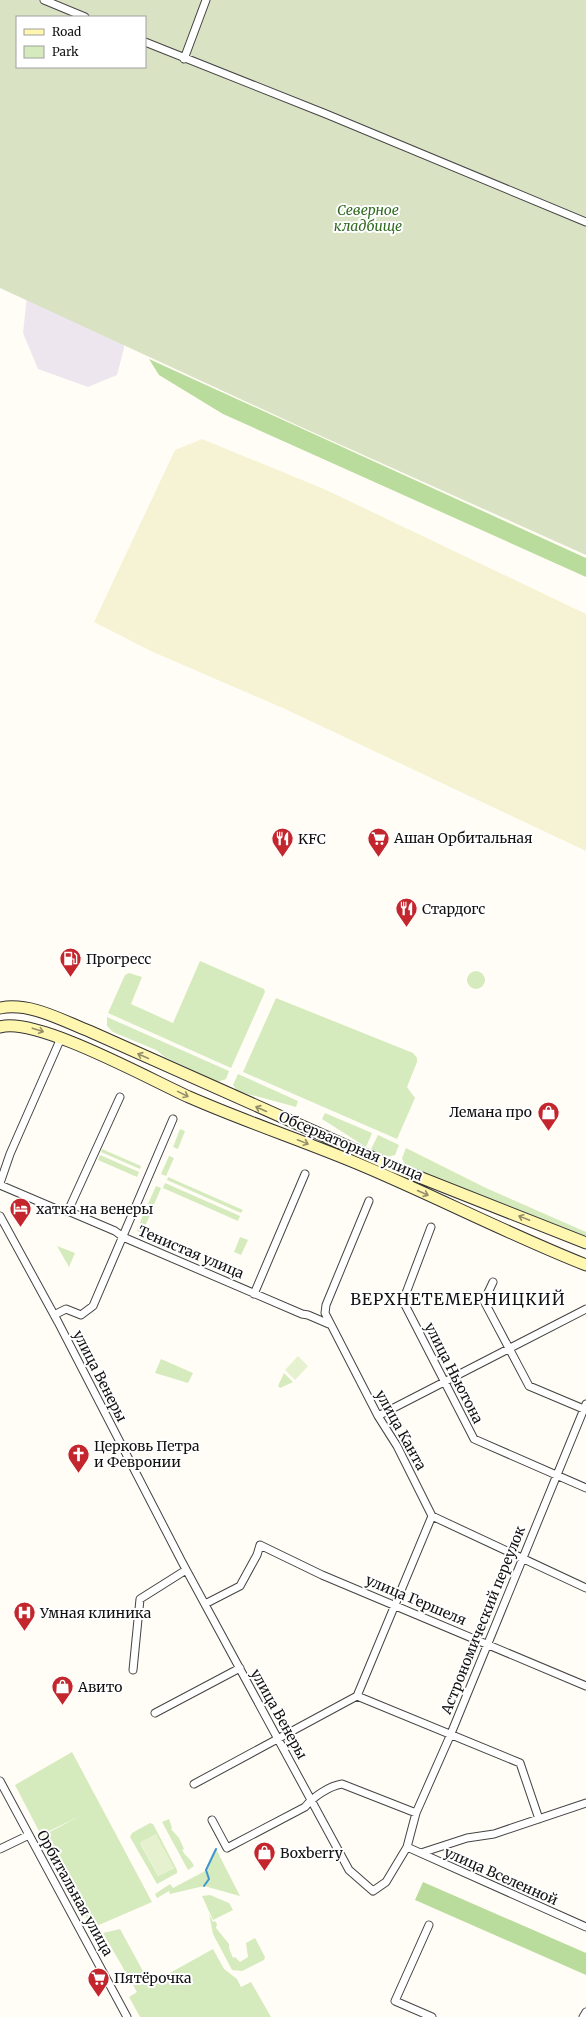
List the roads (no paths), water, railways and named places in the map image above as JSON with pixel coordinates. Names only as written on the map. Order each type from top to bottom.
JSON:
[{"type":"main road","name":"Обсерваторная улица","points":[[0,1008],[14,1006],[44,1013],[394,1167],[586,1243]]},
{"type":"main road","name":"Обсерваторная улица","points":[[0,1027],[26,1026],[61,1038],[155,1080],[189,1097],[361,1165],[534,1244],[586,1265]]},
{"type":"main road","points":[[155,1080],[168,1078],[174,1069]]},
{"type":"main road","points":[[534,1244],[534,1233],[541,1225]]},
{"type":"street","points":[[44,0],[83,16]]},
{"type":"street","points":[[184,59],[206,0]]},
{"type":"street","points":[[146,42],[184,59],[326,114],[586,222]]},
{"type":"street","points":[[0,1184],[10,1154],[61,1038]]},
{"type":"street","points":[[68,1211],[120,1097]]},
{"type":"street","points":[[54,1315],[66,1309],[81,1315],[93,1306],[173,1119]]},
{"type":"street","points":[[254,1294],[305,1174]]},
{"type":"street","name":"Тенистая улица","points":[[0,1184],[61,1211],[68,1211],[115,1231],[123,1237],[254,1294],[329,1324]]},
{"type":"street","name":"улица Канта","points":[[369,1201],[326,1304],[325,1313],[329,1324],[378,1416],[397,1446],[432,1516]]},
{"type":"street","name":"улица Венеры","points":[[0,1216],[54,1315],[204,1604],[312,1799],[349,1870]]},
{"type":"street","name":"улица Ньютона","points":[[431,1226],[403,1301],[474,1439],[586,1488]]},
{"type":"street","points":[[493,1282],[484,1301],[529,1386],[585,1408]]},
{"type":"street","points":[[378,1416],[509,1347],[586,1309]]},
{"type":"street","name":"Астрономический переулок","points":[[349,1870],[373,1891],[386,1882],[407,1847],[416,1812],[450,1736],[585,1408]]},
{"type":"street","points":[[194,1784],[357,1696],[432,1516],[586,1588]]},
{"type":"street","name":"улица Гершеля","points":[[204,1604],[240,1586],[257,1555],[260,1545],[322,1575],[586,1686]]},
{"type":"street","points":[[132,1670],[140,1599],[186,1570]]},
{"type":"street","points":[[155,1713],[240,1668]]},
{"type":"street","points":[[357,1696],[450,1736],[520,1763],[539,1820]]},
{"type":"street","name":"Орбитальная улица","points":[[0,1781],[127,2017]]},
{"type":"street","points":[[212,1820],[227,1848],[305,1807],[312,1799],[337,1785],[342,1784],[416,1812]]},
{"type":"street","points":[[421,1853],[467,1838],[494,1834],[586,1803]]},
{"type":"street","points":[[0,1849],[29,1835]]},
{"type":"street","name":"улица Вселенной","points":[[407,1847],[586,1927]]},
{"type":"street","points":[[429,1925],[395,2001],[432,2017]]},
{"type":"street","points":[[583,2017],[586,2012]]},
{"type":"waterway","points":[[204,1886],[209,1879],[206,1870],[216,1849]]},
{"type":"place","name":"KFC","points":[[282,858]]},
{"type":"place","name":"Ашан Орбитальная","points":[[379,858]]},
{"type":"place","name":"Стардогс","points":[[407,928]]},
{"type":"place","name":"Прогресс","points":[[71,978]]},
{"type":"place","name":"Лемана про","points":[[548,1132]]},
{"type":"place","name":"хатка на венеры","points":[[21,1228]]},
{"type":"place","name":"Церковь Петра и Февронии","points":[[78,1474]]},
{"type":"place","name":"Умная клиника","points":[[24,1632]]},
{"type":"place","name":"Авито","points":[[62,1706]]},
{"type":"place","name":"Boxberry","points":[[265,1872]]},
{"type":"place","name":"Пятёрочка","points":[[98,1998]]},
{"type":"district","name":"ВЕРХНЕТЕМЕРНИЦКИЙ","points":[[458,1299]]},
{"type":"park label","name":"Северное кладбище","points":[[368,218]]}]
